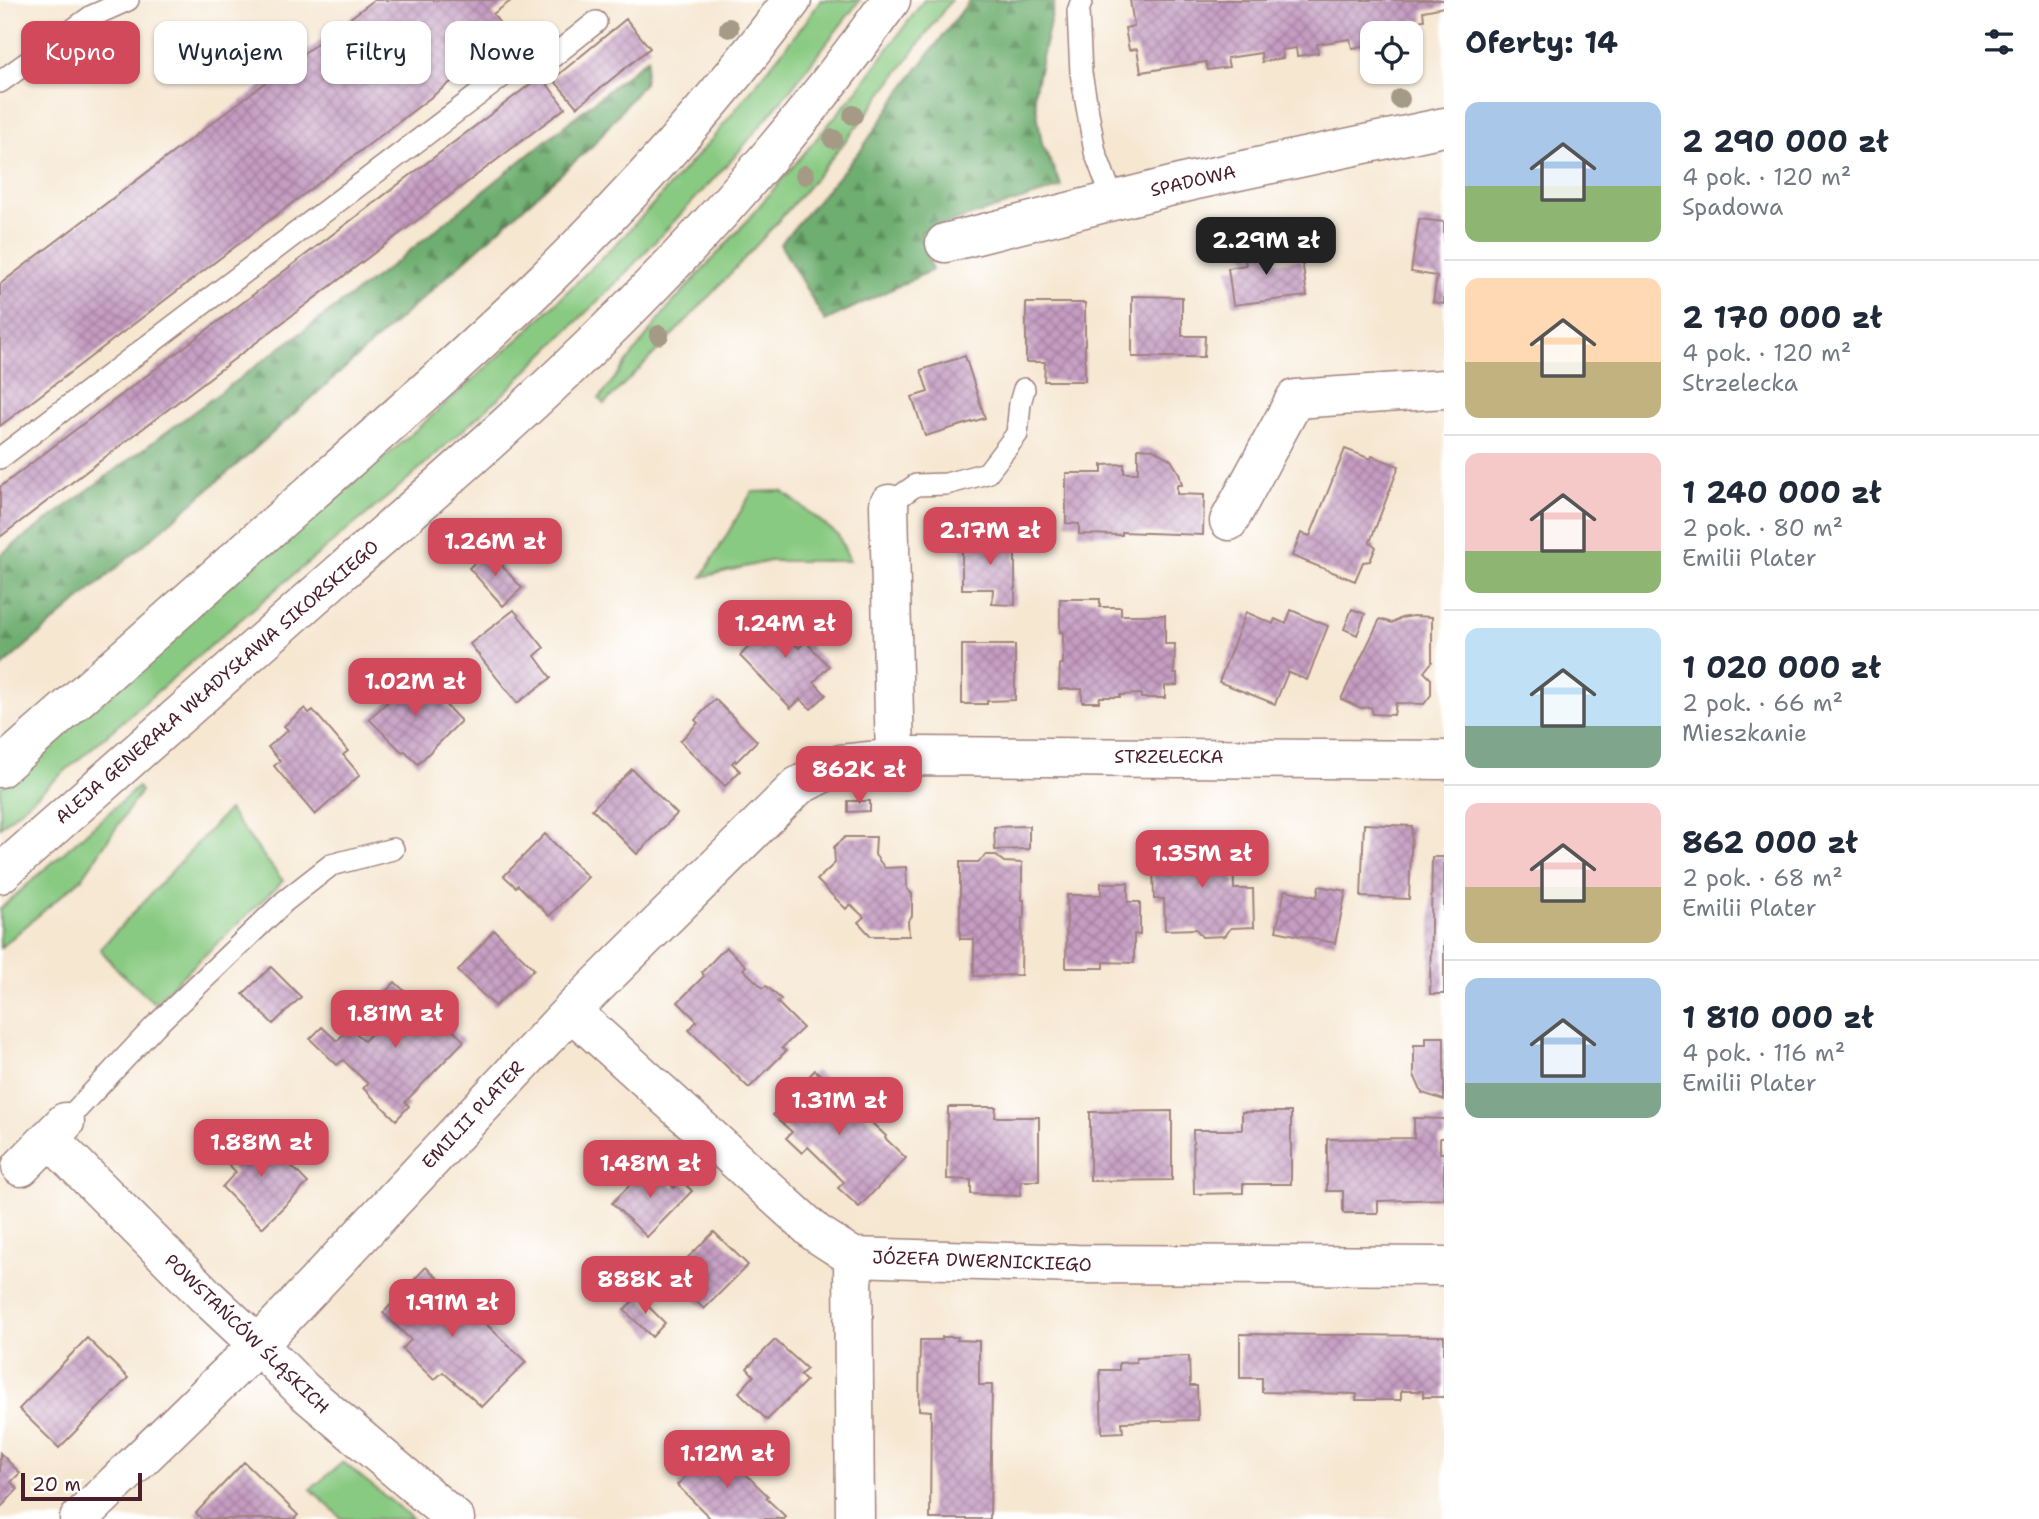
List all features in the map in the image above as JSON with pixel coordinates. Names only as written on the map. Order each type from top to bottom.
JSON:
[{"type":"street","points":[[0,768],[358,451],[547,278],[678,141],[792,0]]},
{"type":"street","name":"ALEJA GENERAŁA WŁADYSŁAWA SIKORSKIEGO","points":[[0,874],[440,485],[584,353],[661,276],[762,164],[827,86],[891,0]]},
{"type":"street","name":"SPADOWA","points":[[944,243],[1113,200],[1444,127]]},
{"type":"street","points":[[1229,521],[1295,399],[1444,389]]},
{"type":"street","points":[[889,504],[895,759]]},
{"type":"street","name":"STRZELECKA","points":[[895,759],[930,756],[1444,760]]},
{"type":"street","name":"EMILII PLATER","points":[[79,1519],[258,1345],[571,1011],[797,786],[841,764],[895,759]]},
{"type":"street","name":"JÓZEFA DWERNICKIEGO","points":[[571,1011],[816,1233],[853,1257],[1077,1264],[1444,1266]]},
{"type":"street","points":[[21,1167],[57,1130]]},
{"type":"street","name":"POWSTAŃCÓW ŚLĄSKICH","points":[[57,1130],[206,1296],[304,1391],[455,1519]]},
{"type":"street","points":[[853,1257],[855,1519]]},
{"type":"lane","points":[[0,82],[92,16],[128,0]]},
{"type":"lane","points":[[1082,0],[1078,11],[1081,73],[1095,152],[1113,200]]},
{"type":"lane","points":[[0,458],[512,69],[542,65],[596,22]]},
{"type":"lane","points":[[889,504],[916,485],[946,484],[987,473],[1017,434],[1024,389]]},
{"type":"lane","points":[[57,1130],[155,1026],[285,901],[331,866],[393,849]]},
{"type":"green space","points":[[821,0],[860,0],[736,155],[619,280],[501,396],[390,495],[282,584],[0,827],[0,788],[190,617],[383,459],[524,334],[626,234],[712,139]]},
{"type":"green space","points":[[924,0],[951,0],[872,107],[809,186],[720,285],[604,404],[599,399],[668,308],[739,230],[857,91]]},
{"type":"green space","points":[[970,0],[1055,0],[1034,93],[1042,144],[1062,187],[921,232],[932,270],[825,321],[780,244],[861,150],[903,88]]},
{"type":"green space","points":[[648,58],[644,83],[593,145],[247,456],[0,668],[0,555],[386,270]]},
{"type":"green space","points":[[782,491],[838,535],[850,561],[770,561],[702,577],[752,492]]},
{"type":"green space","points":[[138,787],[141,791],[82,878],[0,948],[0,909]]},
{"type":"green space","points":[[228,810],[283,881],[154,1003],[117,969],[100,949]]},
{"type":"green space","points":[[343,1462],[413,1519],[342,1519],[311,1489]]},
{"type":"building","points":[[374,0],[512,0],[493,14],[498,21],[445,21],[445,84],[448,84],[0,426],[0,284],[263,84],[307,84],[307,51],[321,40],[321,84],[431,84],[431,21],[346,21]]},
{"type":"building","points":[[1130,0],[1444,0],[1444,7],[1423,11],[1424,20],[1360,21],[1360,47],[1352,48],[1350,39],[1317,44],[1318,53],[1297,56],[1296,48],[1282,50],[1283,58],[1262,62],[1261,53],[1227,58],[1229,67],[1208,70],[1206,62],[1141,72],[1137,49],[1129,50],[1125,28],[1134,26]]},
{"type":"building","points":[[626,19],[650,48],[577,107],[557,84],[559,74]]},
{"type":"building","points":[[530,84],[547,84],[565,108],[0,537],[0,487]]},
{"type":"building","points":[[1419,219],[1444,222],[1444,304],[1433,302],[1437,276],[1411,272]]},
{"type":"building","points":[[1274,241],[1277,262],[1302,259],[1307,296],[1233,305],[1228,268],[1246,265],[1243,245]]},
{"type":"building","points":[[1132,296],[1182,297],[1182,336],[1205,336],[1204,357],[1132,357]]},
{"type":"building","points":[[1026,303],[1085,303],[1085,381],[1044,381],[1045,362],[1026,362]]},
{"type":"building","points":[[965,356],[985,418],[925,436],[912,397],[928,392],[921,370]]},
{"type":"building","points":[[1138,448],[1153,449],[1171,460],[1182,485],[1177,485],[1177,494],[1204,495],[1203,535],[1122,532],[1122,535],[1079,534],[1079,524],[1066,523],[1066,473],[1102,473],[1102,465],[1124,464],[1124,473],[1138,473]]},
{"type":"building","points":[[1345,449],[1399,466],[1370,542],[1376,547],[1370,561],[1363,562],[1355,581],[1292,556],[1301,533],[1310,536]]},
{"type":"building","points":[[962,537],[1015,538],[1015,605],[992,604],[993,589],[962,589]]},
{"type":"building","points":[[488,550],[522,588],[503,606],[469,568]]},
{"type":"building","points":[[1060,599],[1100,599],[1100,607],[1121,607],[1121,615],[1165,615],[1165,644],[1175,644],[1174,674],[1177,674],[1177,685],[1165,686],[1165,698],[1141,698],[1141,694],[1120,695],[1100,697],[1099,702],[1082,702],[1082,689],[1059,689],[1060,664],[1063,664]]},
{"type":"building","points":[[782,603],[799,621],[785,634],[799,648],[805,641],[829,666],[814,682],[826,695],[811,709],[800,699],[791,708],[740,656],[754,641],[749,636]]},
{"type":"building","points":[[1352,609],[1365,614],[1357,635],[1344,629]]},
{"type":"building","points":[[514,610],[544,648],[535,656],[551,678],[517,703],[470,644]]},
{"type":"building","points":[[1291,610],[1328,626],[1307,680],[1288,672],[1275,704],[1219,682],[1246,612],[1273,624],[1275,619],[1286,624]]},
{"type":"building","points":[[1413,616],[1432,617],[1432,662],[1424,672],[1431,679],[1431,695],[1424,704],[1396,703],[1394,715],[1373,714],[1371,707],[1361,708],[1341,699],[1380,619],[1392,623]]},
{"type":"building","points":[[962,645],[1015,645],[1015,700],[962,704]]},
{"type":"building","points":[[411,669],[461,721],[418,764],[369,719],[394,696],[389,690]]},
{"type":"building","points":[[715,699],[757,741],[732,763],[740,771],[725,786],[680,741],[698,723],[695,720]]},
{"type":"building","points":[[305,708],[309,713],[313,710],[348,751],[343,755],[360,775],[315,815],[274,766],[280,761],[268,747],[288,730],[284,726]]},
{"type":"building","points":[[632,769],[677,814],[637,854],[592,809]]},
{"type":"building","points":[[848,801],[870,801],[870,811],[848,812]]},
{"type":"building","points":[[1364,824],[1412,826],[1409,899],[1361,897]]},
{"type":"building","points":[[1029,826],[1029,849],[995,850],[994,827]]},
{"type":"building","points":[[545,834],[588,877],[549,916],[518,885],[516,887],[504,876]]},
{"type":"building","points":[[1202,836],[1215,840],[1219,848],[1233,848],[1234,889],[1253,889],[1254,927],[1231,928],[1225,936],[1202,937],[1196,929],[1165,930],[1164,899],[1154,899],[1153,865],[1165,864],[1164,849],[1192,849]]},
{"type":"building","points":[[845,837],[876,837],[875,855],[885,868],[906,867],[907,889],[912,894],[909,936],[871,936],[858,922],[864,917],[850,904],[846,909],[817,880],[835,863],[834,847]]},
{"type":"building","points":[[986,855],[995,855],[1004,862],[1022,863],[1024,918],[1021,975],[974,976],[974,939],[960,939],[960,862],[978,862]]},
{"type":"building","points":[[1432,857],[1444,857],[1444,994],[1430,994]]},
{"type":"building","points":[[1101,883],[1128,883],[1128,902],[1140,902],[1140,935],[1134,934],[1134,963],[1104,962],[1104,968],[1066,968],[1067,895],[1101,895]]},
{"type":"building","points":[[1319,886],[1346,891],[1335,943],[1276,931],[1285,890],[1317,897]]},
{"type":"building","points":[[494,930],[534,969],[495,1006],[458,971]]},
{"type":"building","points":[[726,947],[746,966],[743,969],[763,988],[766,986],[781,999],[777,1002],[803,1028],[782,1048],[786,1051],[749,1088],[689,1030],[697,1021],[678,1002],[704,976],[702,972]]},
{"type":"building","points":[[271,967],[301,997],[273,1024],[243,994]]},
{"type":"building","points":[[395,982],[432,1018],[437,1014],[464,1041],[405,1102],[409,1106],[396,1120],[363,1088],[368,1084],[343,1060],[337,1065],[310,1039],[322,1027],[337,1041],[350,1027],[364,1041],[390,1015],[376,1002]]},
{"type":"building","points":[[1426,1037],[1444,1037],[1444,1100],[1422,1093],[1414,1075],[1414,1045],[1426,1045]]},
{"type":"building","points":[[815,1070],[906,1158],[859,1207],[838,1188],[844,1182],[808,1147],[802,1153],[786,1138],[792,1132],[773,1115]]},
{"type":"building","points":[[948,1107],[996,1107],[995,1117],[1039,1117],[1039,1181],[1021,1181],[1020,1196],[971,1194],[971,1180],[947,1179]]},
{"type":"building","points":[[1172,1111],[1172,1180],[1090,1181],[1090,1112]]},
{"type":"building","points":[[1242,1112],[1291,1112],[1291,1184],[1243,1184],[1243,1193],[1194,1194],[1193,1130],[1242,1130]]},
{"type":"building","points":[[1414,1118],[1444,1119],[1444,1138],[1440,1138],[1440,1153],[1444,1153],[1444,1199],[1378,1201],[1378,1213],[1343,1213],[1343,1191],[1327,1191],[1327,1139],[1414,1138]]},
{"type":"building","points":[[254,1128],[308,1183],[262,1228],[222,1187],[236,1172],[223,1159]]},
{"type":"building","points":[[651,1164],[674,1188],[681,1180],[692,1191],[647,1237],[612,1203]]},
{"type":"building","points":[[714,1232],[748,1265],[704,1309],[670,1275]]},
{"type":"building","points":[[426,1267],[526,1362],[482,1407],[443,1372],[434,1380],[402,1349],[411,1340],[383,1313]]},
{"type":"building","points":[[638,1296],[665,1323],[652,1337],[624,1310]]},
{"type":"building","points":[[1240,1334],[1444,1336],[1444,1397],[1423,1397],[1423,1391],[1401,1391],[1401,1400],[1356,1400],[1357,1394],[1262,1392],[1262,1378],[1240,1378]]},
{"type":"building","points":[[942,1337],[979,1341],[979,1385],[992,1385],[990,1519],[930,1519],[931,1411],[919,1410],[920,1340],[942,1340]]},
{"type":"building","points":[[87,1338],[128,1378],[59,1448],[19,1409]]},
{"type":"building","points":[[775,1340],[807,1369],[800,1375],[806,1381],[767,1420],[739,1392],[754,1376],[747,1368]]},
{"type":"building","points":[[1189,1356],[1190,1386],[1197,1386],[1198,1420],[1122,1422],[1123,1432],[1102,1433],[1100,1370],[1119,1370],[1119,1363],[1136,1362],[1136,1358]]},
{"type":"building","points":[[716,1445],[768,1496],[766,1498],[786,1517],[784,1519],[711,1519],[677,1485]]},
{"type":"building","points":[[0,1453],[20,1473],[11,1482],[18,1489],[0,1508]]},
{"type":"building","points":[[244,1462],[298,1515],[294,1519],[202,1519],[196,1513]]}]
